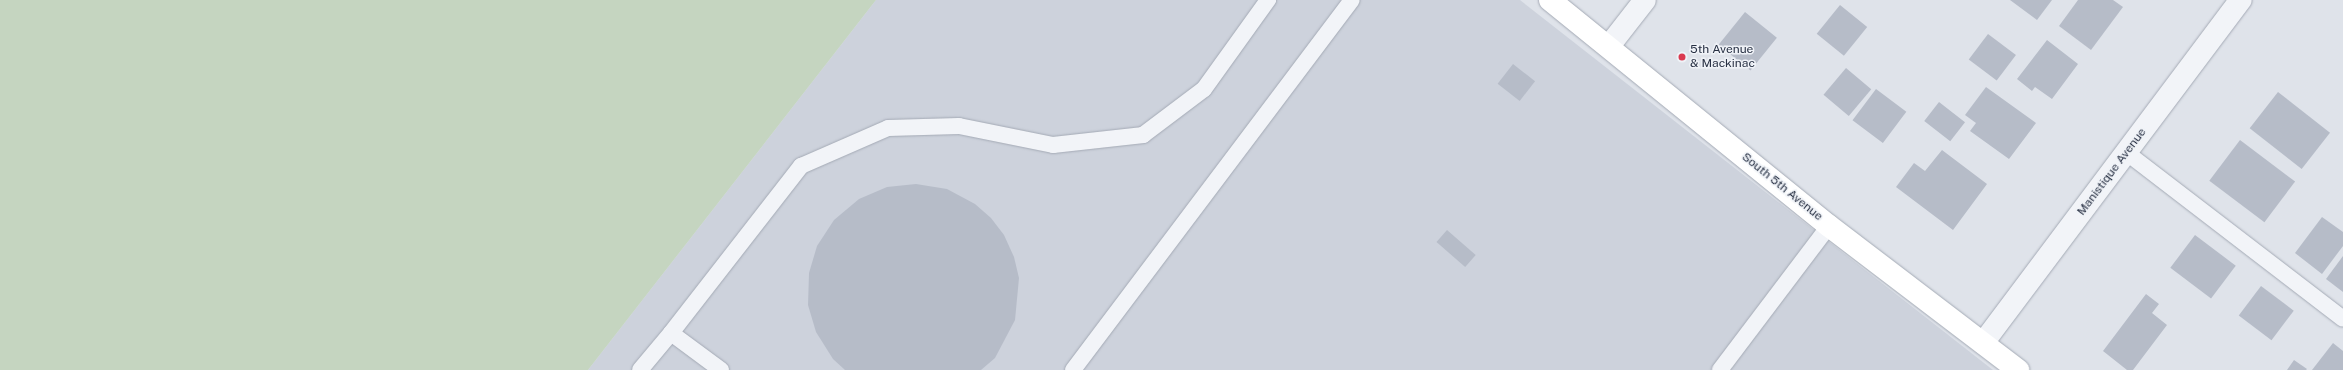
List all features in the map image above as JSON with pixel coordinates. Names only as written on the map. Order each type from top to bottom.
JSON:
[{"type":"street","name":"South 5th Avenue","points":[[1550,0],[1609,46],[1829,226],[2018,370]]},
{"type":"street","points":[[1609,46],[1645,0]]},
{"type":"street","name":"Manistique Avenue","points":[[1983,343],[2241,0]]},
{"type":"lane","points":[[640,370],[671,333],[801,166],[888,128],[959,126],[1053,145],[1143,135],[1204,88],[1268,0]]},
{"type":"lane","points":[[1073,370],[1352,0]]},
{"type":"lane","points":[[2127,153],[2343,319]]},
{"type":"lane","points":[[1720,370],[1829,226]]},
{"type":"lane","points":[[671,333],[721,370]]},
{"type":"shaded area","points":[[876,0],[1520,0],[1993,370],[588,370]]},
{"type":"green space","points":[[0,0],[876,0],[588,370],[0,370]]},
{"type":"building","points":[[2010,0],[2052,0],[2037,20]]},
{"type":"building","points":[[2078,0],[2113,0],[2123,7],[2091,50],[2059,26]]},
{"type":"building","points":[[1840,5],[1867,27],[1844,56],[1817,34]]},
{"type":"building","points":[[1745,12],[1777,38],[1750,70],[1719,45]]},
{"type":"building","points":[[1988,34],[2016,55],[1997,81],[1969,60]]},
{"type":"building","points":[[2047,40],[2078,64],[2052,99],[2035,87],[2032,91],[2017,79]]},
{"type":"building","points":[[1513,64],[1535,81],[1520,101],[1498,84]]},
{"type":"building","points":[[1846,68],[1871,89],[1849,116],[1824,95]]},
{"type":"building","points":[[1986,87],[2036,123],[2009,159],[1970,131],[1976,123],[1965,115]]},
{"type":"building","points":[[1876,89],[1906,112],[1883,143],[1853,120]]},
{"type":"building","points":[[2278,92],[2330,133],[2302,169],[2250,128]]},
{"type":"building","points":[[1939,102],[1965,122],[1950,141],[1924,121]]},
{"type":"building","points":[[2240,140],[2295,182],[2264,222],[2209,181]]},
{"type":"building","points":[[1942,150],[1987,184],[1953,230],[1896,187],[1914,163],[1925,171]]},
{"type":"building","points":[[916,184],[947,189],[975,204],[991,218],[1004,235],[1014,257],[1019,278],[1015,320],[995,358],[981,370],[845,370],[833,359],[816,332],[808,305],[809,273],[817,246],[834,220],[859,199],[887,187]]},
{"type":"building","points":[[2322,217],[2343,232],[2343,246],[2322,274],[2295,253]]},
{"type":"building","points":[[1447,230],[1476,255],[1465,267],[1437,242]]},
{"type":"building","points":[[2195,235],[2236,266],[2211,298],[2170,268]]},
{"type":"building","points":[[2343,256],[2343,292],[2326,279]]},
{"type":"building","points":[[2261,286],[2294,311],[2271,340],[2239,316]]},
{"type":"building","points":[[2146,294],[2159,304],[2152,313],[2167,325],[2133,370],[2127,370],[2103,351]]},
{"type":"building","points":[[2333,343],[2343,351],[2343,370],[2312,370]]},
{"type":"building","points":[[2294,360],[2307,369],[2287,370]]},
{"type":"place","name":"5th Avenue & Mackinac","points":[[1682,57]]}]
